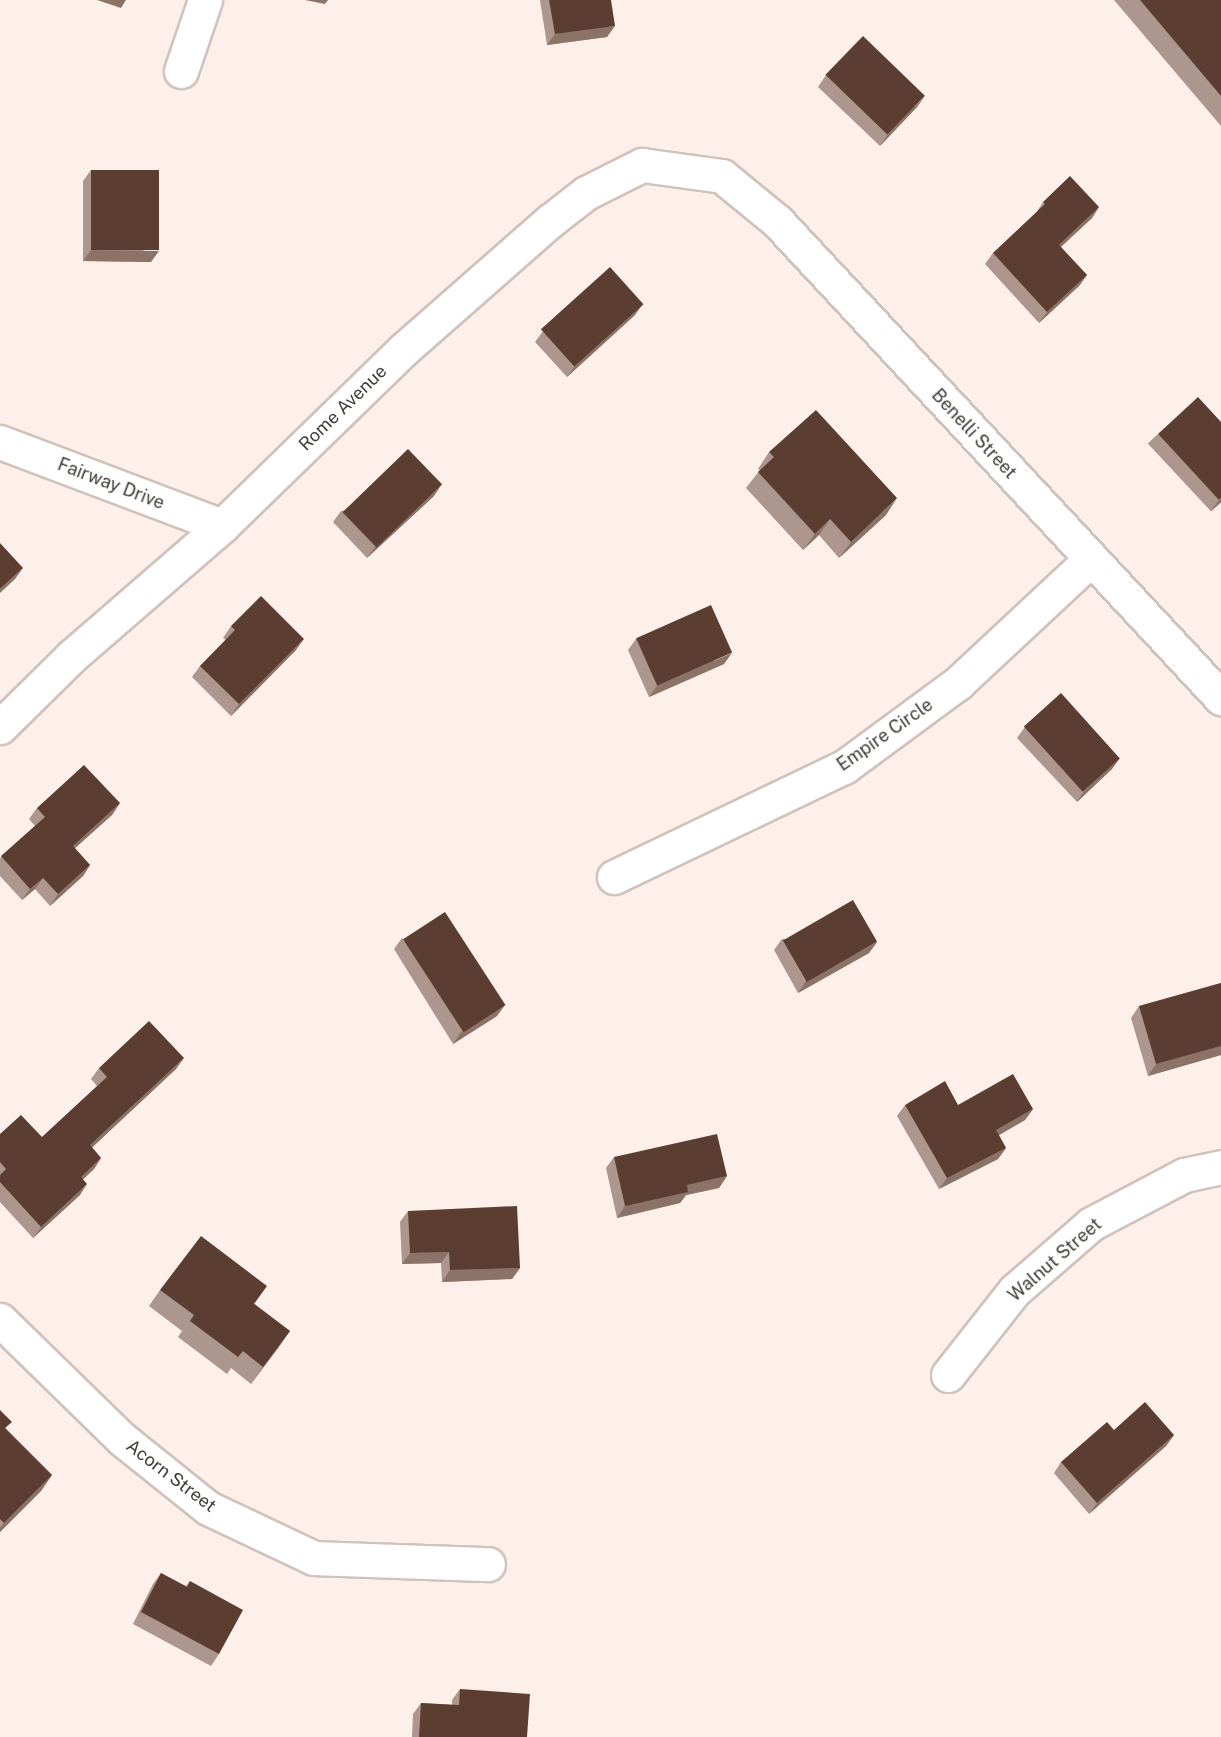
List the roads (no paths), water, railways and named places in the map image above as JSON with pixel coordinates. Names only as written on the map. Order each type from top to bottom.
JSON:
[{"type":"street","points":[[181,72],[205,0]]},
{"type":"street","name":"Rome Avenue","points":[[0,727],[72,656],[222,526],[403,350],[550,221],[586,193],[642,165],[722,176]]},
{"type":"street","name":"Benelli Street","points":[[722,176],[777,221],[1221,698]]},
{"type":"street","name":"Fairway Drive","points":[[0,442],[222,526]]},
{"type":"street","name":"Empire Circle","points":[[614,878],[844,767],[958,683],[1090,559]]},
{"type":"street","name":"Walnut Street","points":[[948,1375],[1014,1291],[1090,1224],[1185,1174],[1221,1167]]},
{"type":"street","name":"Acorn Street","points":[[0,1320],[122,1439],[208,1508],[314,1558],[488,1564]]}]
